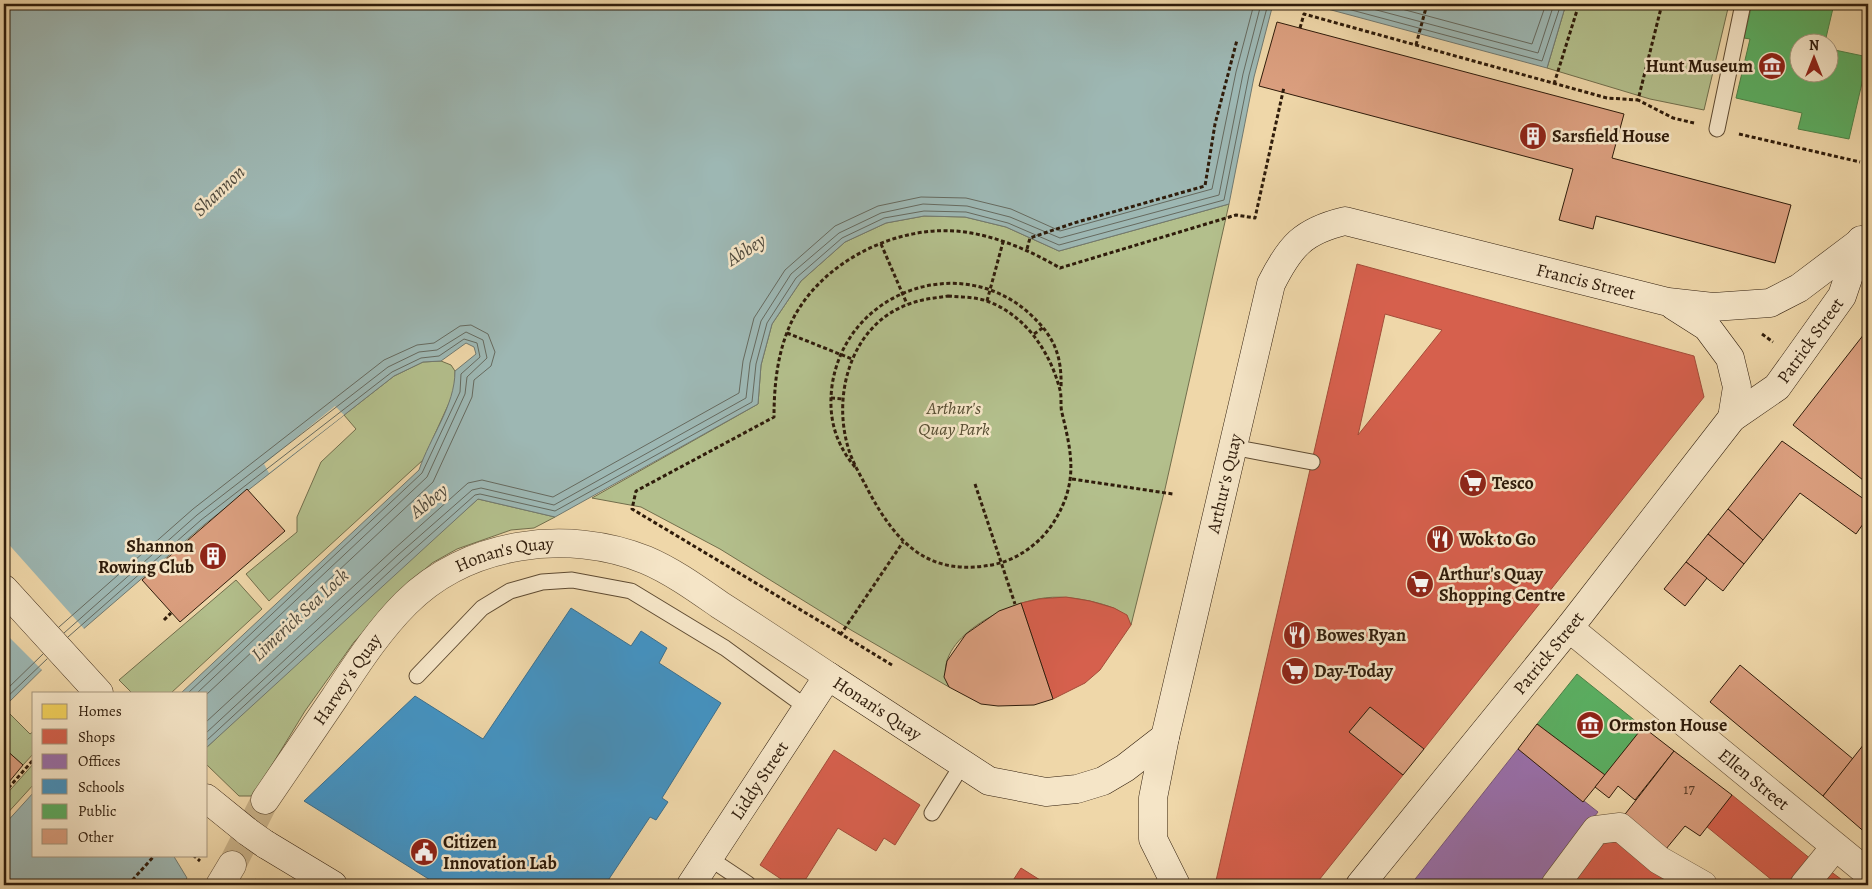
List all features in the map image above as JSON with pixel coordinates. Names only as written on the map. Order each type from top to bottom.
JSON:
[{"type":"main road","name":"Francis Street","points":[[1302,237],[1323,226],[1345,221],[1668,302],[1713,307],[1770,302],[1799,288],[1864,235]]},
{"type":"main road","name":"Patrick Street","points":[[1360,885],[1569,628],[1732,418],[1777,387],[1842,296],[1864,235]]},
{"type":"main road","name":"Arthur's Quay","points":[[1165,737],[1271,284],[1284,258],[1302,237]]},
{"type":"main road","name":"Patrick Street","points":[[1668,302],[1707,327],[1730,358],[1737,387],[1732,418]]},
{"type":"main road","name":"Honan's Quay","points":[[446,572],[506,549],[537,543],[569,543],[621,551],[647,560],[688,583],[989,781],[1046,792],[1077,789],[1103,781],[1125,768],[1165,737]]},
{"type":"main road","name":"Harvey's Quay","points":[[265,800],[373,640],[407,602],[446,572]]},
{"type":"main road","points":[[4,589],[98,692]]},
{"type":"main road","name":"Ellen Street","points":[[1569,628],[1868,873]]},
{"type":"main road","name":"Liddy Street","points":[[691,885],[828,676]]},
{"type":"main road","points":[[1165,737],[1153,798],[1153,839],[1176,885]]},
{"type":"main road","points":[[208,800],[265,844],[333,885]]},
{"type":"main road","points":[[1555,885],[1596,830],[1620,827],[1659,860],[1703,885]]},
{"type":"main road","points":[[1804,885],[1835,847]]},
{"type":"lane","points":[[1717,128],[1743,4]]},
{"type":"lane","points":[[1232,447],[1312,462]]},
{"type":"lane","points":[[417,676],[482,608],[510,591],[542,582],[572,580],[631,591],[725,648],[806,707]]},
{"type":"lane","points":[[932,813],[962,764]]},
{"type":"lane","points":[[709,858],[748,884]]},
{"type":"path","points":[[1416,45],[1427,4]]},
{"type":"path","points":[[1554,84],[1579,4]]},
{"type":"path","points":[[1300,28],[1304,14],[1607,98],[1638,100]]},
{"type":"path","points":[[1027,250],[1030,238],[1074,223],[1205,186],[1215,124],[1237,40]]},
{"type":"path","points":[[892,665],[714,556],[632,509],[636,491],[774,417],[777,372],[787,333],[794,316],[812,292],[830,273],[850,258],[880,244],[925,232],[964,232],[1027,250],[1060,268],[1236,215],[1255,218],[1284,87]]},
{"type":"path","points":[[987,302],[1003,242]]},
{"type":"path","points":[[880,244],[907,304]]},
{"type":"path","points":[[857,470],[843,453],[832,424],[830,398],[834,372],[846,342],[870,314],[902,293],[919,287],[943,283],[968,284],[991,290],[1019,304],[1044,327],[1057,348],[1062,374],[1060,391],[1061,410],[1070,445],[1072,479],[1063,507],[1052,527],[1036,543],[1016,558],[976,568],[947,565],[922,556],[903,542],[879,512],[857,470],[848,446],[843,398],[846,375],[860,343],[875,326],[907,304],[948,296],[987,302],[1012,315],[1034,334],[1048,356],[1060,391]]},
{"type":"path","points":[[1034,334],[1044,327]]},
{"type":"path","points":[[787,333],[852,359]]},
{"type":"path","points":[[1762,333],[1778,346]]},
{"type":"path","points":[[830,398],[843,398]]},
{"type":"path","points":[[1072,479],[1173,494]]},
{"type":"path","points":[[975,484],[1015,604]]},
{"type":"path","points":[[841,634],[903,542]]},
{"type":"path","points":[[164,620],[171,613]]},
{"type":"path","points":[[4,793],[32,761]]},
{"type":"path","points":[[128,885],[155,856]]},
{"type":"green space","points":[[1566,4],[1729,4],[1704,110],[1650,99],[1547,68]]},
{"type":"green space","name":"Arthur's Quay Park","points":[[1229,204],[1165,489],[1131,625],[1118,610],[1091,601],[1053,597],[1023,603],[1006,609],[972,628],[959,641],[949,655],[945,671],[949,687],[851,630],[720,549],[641,507],[592,498],[758,404],[761,365],[772,324],[801,281],[845,242],[886,223],[924,216],[965,217],[1006,227],[1059,251]]},
{"type":"green space","points":[[441,361],[451,365],[455,371],[455,390],[423,460],[269,601],[246,574],[297,532],[297,517],[321,462],[356,429],[344,415],[394,376],[423,362]]},
{"type":"green space","points":[[478,499],[555,517],[534,528],[511,530],[457,549],[432,563],[408,584],[354,642],[305,711],[253,796],[239,796],[208,766],[208,746],[315,644]]},
{"type":"green space","points":[[236,580],[262,609],[172,692],[131,692],[119,680]]},
{"type":"green space","points":[[8,712],[30,734],[32,732],[32,755],[23,765],[4,748],[4,716]]},
{"type":"green space","points":[[32,765],[32,786],[4,817],[4,797]]},
{"type":"water","points":[[4,4],[1273,4],[1254,77],[1229,204],[1059,251],[1006,227],[965,217],[924,216],[886,223],[845,242],[801,281],[772,324],[761,365],[758,404],[555,517],[478,499],[208,746],[208,692],[182,692],[419,470],[447,409],[454,384],[455,371],[476,354],[474,347],[466,343],[441,361],[423,362],[394,376],[205,524],[81,631],[4,707]]},
{"type":"water","points":[[1309,4],[1566,4],[1547,68]]},
{"type":"water","points":[[32,794],[32,856],[174,856],[187,878],[182,885],[4,885],[4,825]]},
{"type":"pier","points":[[335,406],[344,415],[269,473],[264,464]]},
{"type":"pier","points":[[4,539],[86,631],[44,672],[4,632]]},
{"type":"building: Homes","points":[[255,879],[264,885],[251,885]]},
{"type":"building: Shops","name":"Arthur's Quay Shopping Centre","points":[[1357,264],[1694,356],[1704,397],[1424,749],[1370,707],[1349,732],[1403,775],[1315,885],[1215,885]],"holes":[[[1385,314],[1442,330],[1358,435]]]},
{"type":"building: Shops","points":[[1066,597],[1114,608],[1127,615],[1131,625],[1100,670],[1085,683],[1053,699],[1021,603],[1039,599]]},
{"type":"building: Shops","points":[[834,750],[920,805],[895,845],[884,838],[876,851],[838,828],[802,885],[790,885],[760,865]]},
{"type":"building: Shops","points":[[1732,795],[1812,860],[1790,885],[1778,885],[1706,826]]},
{"type":"building: Shops","points":[[1620,841],[1675,885],[1567,885],[1596,844]]},
{"type":"building: Shops","points":[[1021,868],[1048,885],[1010,885]]},
{"type":"building: Shops","points":[[1830,871],[1849,885],[1819,885]]},
{"type":"building: Offices","points":[[1518,749],[1598,812],[1541,885],[1414,885],[1412,883]]},
{"type":"building: Schools","points":[[571,608],[631,646],[641,631],[667,648],[659,663],[721,703],[662,798],[668,802],[656,820],[650,817],[605,885],[434,885],[435,883],[304,801],[415,696],[483,739]]},
{"type":"building: Public","name":"Hunt Museum","points":[[1752,4],[1834,4],[1827,32],[1790,32],[1790,82],[1840,82],[1840,51],[1868,57],[1849,139],[1798,129],[1802,113],[1736,98],[1750,39],[1744,38]]},
{"type":"building: Public","name":"Ormston House","points":[[1577,674],[1643,727],[1605,775],[1537,724]]},
{"type":"building: Other","name":"Sarsfield House","points":[[1277,22],[1624,114],[1612,158],[1791,205],[1775,263],[1596,216],[1593,229],[1559,220],[1573,169],[1259,86]]},
{"type":"building: Other","points":[[1868,329],[1868,473],[1863,480],[1793,425]]},
{"type":"building: Other","points":[[1782,441],[1868,502],[1868,517],[1856,534],[1800,493],[1763,540],[1728,509]]},
{"type":"building: Other","name":"Shannon Rowing Club","points":[[247,489],[285,531],[180,622],[142,580]]},
{"type":"building: Other","points":[[1728,509],[1763,540],[1744,564],[1708,534]]},
{"type":"building: Other","points":[[1708,534],[1744,564],[1723,591],[1686,562]]},
{"type":"building: Other","points":[[1686,562],[1707,578],[1685,606],[1664,589]]},
{"type":"building: Other","points":[[1021,603],[1053,699],[1034,705],[998,706],[981,704],[949,687],[944,677],[947,661],[966,634],[999,611]]},
{"type":"building: Other","points":[[1740,665],[1853,759],[1823,796],[1710,702]]},
{"type":"building: Other","points":[[1370,707],[1424,749],[1403,775],[1349,732]]},
{"type":"building: Other","points":[[1537,724],[1605,775],[1583,802],[1518,749]]},
{"type":"building: Other","points":[[1643,727],[1674,751],[1635,800],[1618,786],[1609,798],[1595,787]]},
{"type":"building: Other","points":[[1868,739],[1868,835],[1823,796]]},
{"type":"building: Other","points":[[4,748],[23,765],[4,788]]},
{"type":"building: Other","points":[[1674,751],[1732,795],[1700,836],[1685,826],[1661,855],[1619,822]]},
{"type":"tunnel","points":[[232,865],[265,800]]},
{"type":"place","name":"Hunt Museum","points":[[1772,66]]},
{"type":"place","name":"Sarsfield House","points":[[1533,136]]},
{"type":"place","name":"Tesco","points":[[1473,483]]},
{"type":"place","name":"Wok to Go","points":[[1440,539]]},
{"type":"place","name":"Shannon Rowing Club","points":[[213,556]]},
{"type":"place","name":"Arthur's Quay Shopping Centre","points":[[1420,584]]},
{"type":"place","name":"Bowes Ryan","points":[[1297,635]]},
{"type":"place","name":"Day-Today","points":[[1295,671]]},
{"type":"place","name":"Ormston House","points":[[1590,725]]},
{"type":"place","name":"Citizen Innovation Lab","points":[[424,852]]},
{"type":"water label","name":"Shannon","points":[[219,191]]},
{"type":"water label","name":"Abbey","points":[[746,250]]},
{"type":"water label","name":"Abbey","points":[[429,501]]},
{"type":"water label","name":"Limerick Sea Lock","points":[[300,615]]}]
